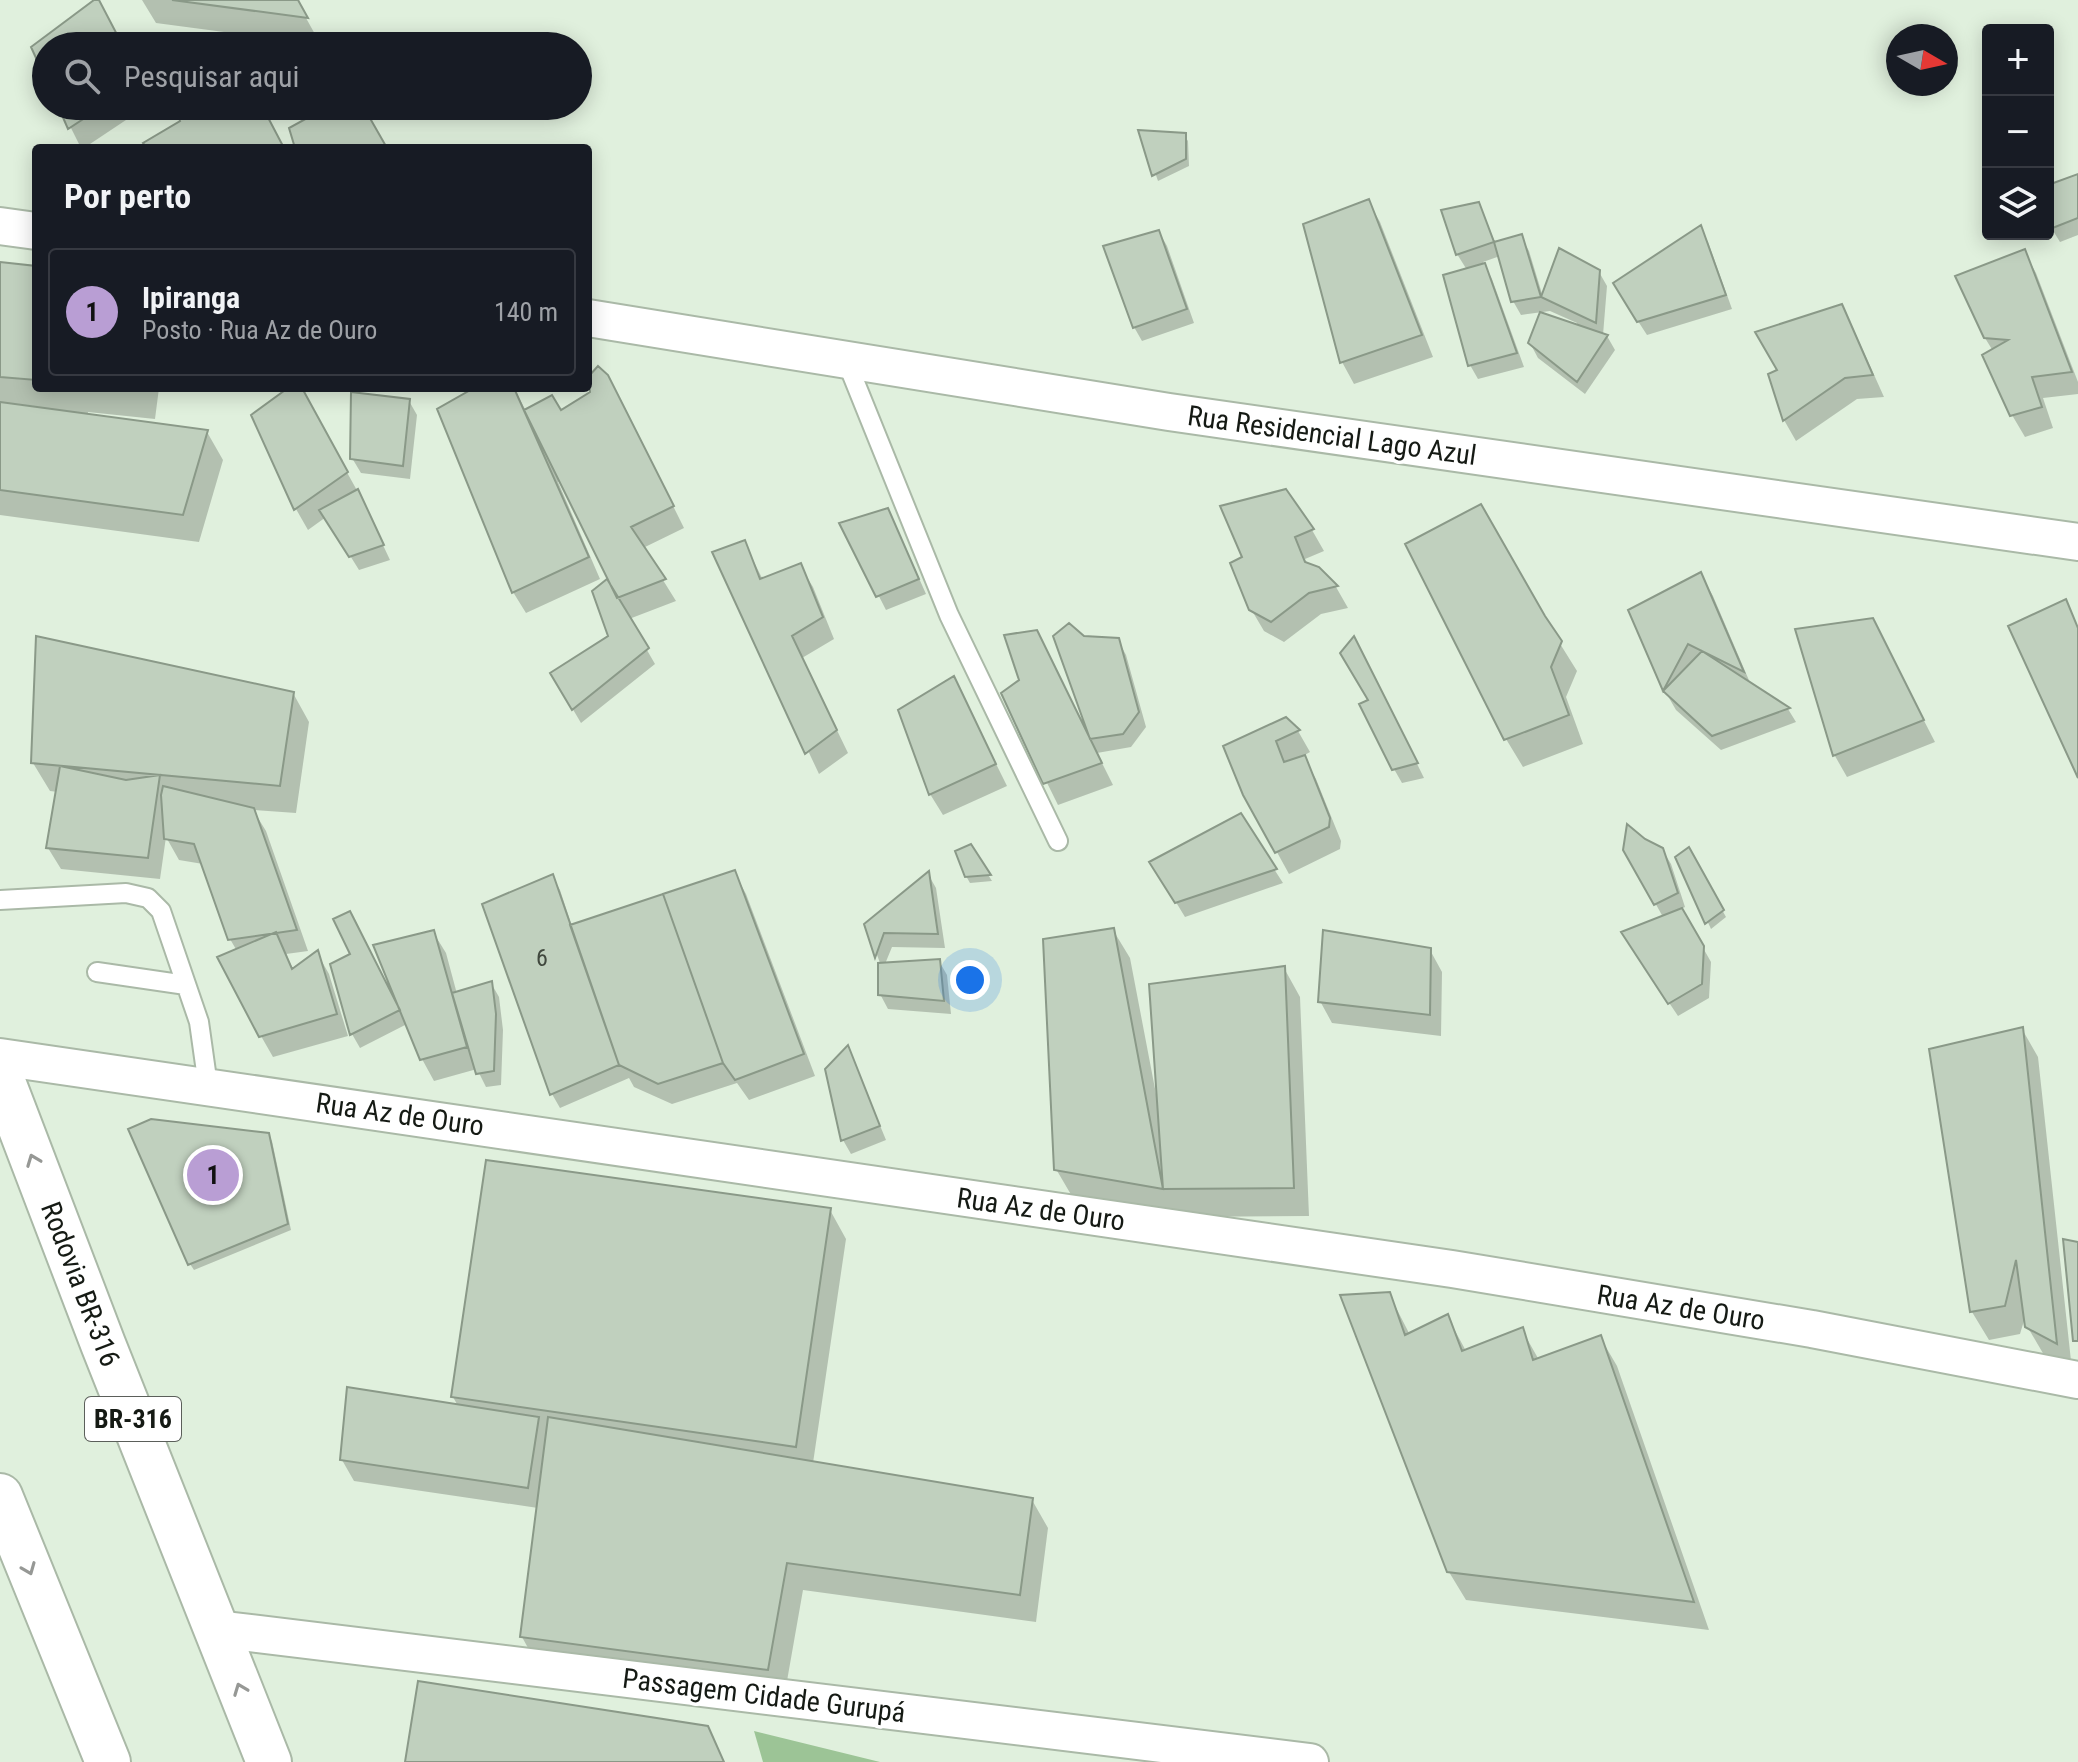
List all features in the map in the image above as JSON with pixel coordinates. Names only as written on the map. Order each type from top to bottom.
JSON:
[{"type":"highway","name":"Rodovia BR-316","points":[[0,1074],[269,1762]]},
{"type":"highway","points":[[0,1496],[108,1762]]},
{"type":"street","points":[[0,226],[32,230]]},
{"type":"street","name":"Rua Residencial Lago Azul","points":[[592,319],[1169,412],[2078,542]]},
{"type":"street","name":"Rua Az de Ouro","points":[[0,1057],[1452,1269],[1812,1329],[2078,1380]]},
{"type":"street","name":"Passagem Cidade Gurupá","points":[[217,1629],[1310,1762]]},
{"type":"lane","points":[[846,360],[949,615],[1058,841]]},
{"type":"lane","points":[[0,900],[126,893],[148,898],[161,911],[199,1022],[208,1086]]},
{"type":"lane","points":[[97,972],[186,985]]},
{"type":"green space","points":[[754,1731],[880,1762],[763,1762]]},
{"type":"building","points":[[94,0],[99,0],[116,32],[51,32]]},
{"type":"building","points":[[172,0],[298,0],[308,18]]},
{"type":"building","points":[[64,120],[82,120],[68,129]]},
{"type":"building","points":[[269,120],[282,144],[143,143],[180,121]]},
{"type":"building","points":[[304,120],[371,120],[385,144],[294,144],[289,128]]},
{"type":"building","points":[[1138,130],[1186,133],[1186,159],[1152,176]]},
{"type":"building","points":[[2078,174],[2078,218],[2054,227],[2054,183]]},
{"type":"building","points":[[1369,199],[1422,335],[1340,363],[1303,224]]},
{"type":"building","points":[[1479,202],[1494,242],[1456,255],[1441,210]]},
{"type":"building","points":[[1701,225],[1726,295],[1637,322],[1613,283]]},
{"type":"building","points":[[1159,230],[1187,309],[1133,328],[1103,246]]},
{"type":"building","points":[[1522,234],[1541,297],[1511,302],[1494,242]]},
{"type":"building","points":[[1559,248],[1600,270],[1596,323],[1541,297]]},
{"type":"building","points":[[2025,249],[2072,372],[2032,377],[2042,407],[2010,416],[1982,355],[2008,340],[1984,338],[1955,276]]},
{"type":"building","points":[[0,262],[32,266],[32,380],[0,377]]},
{"type":"building","points":[[1485,263],[1517,353],[1468,366],[1443,275]]},
{"type":"building","points":[[1842,304],[1873,375],[1845,378],[1783,421],[1768,374],[1777,370],[1755,332]]},
{"type":"building","points":[[1540,312],[1608,335],[1577,382],[1528,343]]},
{"type":"building","points":[[598,366],[608,375],[674,506],[631,527],[666,579],[617,598],[524,410],[552,395],[561,410],[592,392],[592,373]]},
{"type":"building","points":[[283,392],[304,392],[348,472],[294,510],[251,415]]},
{"type":"building","points":[[351,392],[410,399],[403,466],[350,459]]},
{"type":"building","points":[[467,392],[516,392],[589,557],[512,593],[437,409]]},
{"type":"building","points":[[0,402],[208,430],[183,515],[0,490]]},
{"type":"building","points":[[358,489],[384,545],[349,557],[319,510]]},
{"type":"building","points":[[1286,489],[1314,529],[1295,537],[1305,562],[1319,567],[1338,586],[1309,593],[1271,622],[1249,610],[1230,563],[1242,557],[1220,506]]},
{"type":"building","points":[[1481,504],[1562,641],[1551,667],[1569,715],[1504,740],[1405,544]]},
{"type":"building","points":[[888,508],[919,579],[876,597],[839,523]]},
{"type":"building","points":[[745,540],[760,579],[801,563],[823,617],[792,636],[837,730],[805,754],[712,552]]},
{"type":"building","points":[[1701,572],[1744,672],[1688,644],[1663,691],[1628,610]]},
{"type":"building","points":[[607,579],[649,648],[572,710],[550,673],[608,636],[592,591]]},
{"type":"building","points":[[2066,599],[2078,628],[2078,778],[2008,626]]},
{"type":"building","points":[[1873,618],[1924,720],[1833,756],[1795,629]]},
{"type":"building","points":[[1069,623],[1084,636],[1119,638],[1139,712],[1123,734],[1090,739],[1053,636]]},
{"type":"building","points":[[1037,630],[1102,763],[1043,784],[1001,693],[1019,680],[1004,635]]},
{"type":"building","points":[[36,636],[294,692],[280,786],[31,763]]},
{"type":"building","points":[[1354,636],[1418,763],[1392,770],[1359,704],[1368,700],[1340,653]]},
{"type":"building","points":[[1702,651],[1790,708],[1712,736],[1663,691]]},
{"type":"building","points":[[954,676],[996,764],[929,795],[898,710]]},
{"type":"building","points":[[1286,717],[1300,730],[1276,741],[1284,762],[1305,755],[1330,818],[1329,827],[1275,853],[1243,795],[1223,746]]},
{"type":"building","points":[[60,766],[126,780],[160,775],[148,858],[46,848]]},
{"type":"building","points":[[163,786],[254,808],[297,930],[228,940],[194,844],[164,839]]},
{"type":"building","points":[[1241,813],[1277,869],[1175,903],[1149,862]]},
{"type":"building","points":[[1627,824],[1645,839],[1663,848],[1678,893],[1654,905],[1623,850]]},
{"type":"building","points":[[971,844],[991,875],[965,877],[955,851]]},
{"type":"building","points":[[1689,847],[1724,910],[1705,924],[1675,857]]},
{"type":"building","points":[[735,870],[804,1054],[735,1080],[723,1063],[663,894]]},
{"type":"building","points":[[929,871],[938,934],[884,933],[875,958],[864,924]]},
{"type":"building","points":[[553,874],[619,1065],[550,1095],[482,904]]},
{"type":"building","points":[[663,894],[723,1063],[658,1084],[619,1065],[570,925]]},
{"type":"building","points":[[1682,908],[1704,946],[1702,984],[1668,1004],[1621,932]]},
{"type":"building","points":[[350,911],[400,1010],[350,1035],[330,964],[350,954],[333,919]]},
{"type":"building","points":[[1114,928],[1163,1189],[1054,1170],[1043,939]]},
{"type":"building","points":[[434,930],[467,1047],[420,1060],[373,945]]},
{"type":"building","points":[[1323,930],[1431,948],[1430,1015],[1318,1002]]},
{"type":"building","points":[[276,932],[292,969],[318,950],[337,1014],[259,1037],[217,957]]},
{"type":"building","points":[[940,959],[944,1001],[878,995],[878,963]]},
{"type":"building","points":[[1285,966],[1294,1188],[1163,1189],[1149,984]]},
{"type":"building","points":[[492,981],[496,1014],[494,1071],[476,1074],[452,993]]},
{"type":"building","points":[[2023,1027],[2057,1344],[2025,1327],[2016,1260],[2005,1306],[1970,1312],[1929,1049]]},
{"type":"building","points":[[848,1045],[880,1126],[841,1141],[825,1069]]},
{"type":"building","points":[[151,1119],[269,1133],[288,1224],[188,1265],[128,1129]]},
{"type":"building","points":[[486,1160],[831,1208],[796,1447],[451,1397]]},
{"type":"building","points":[[2063,1239],[2078,1242],[2078,1341],[2073,1341]]},
{"type":"building","points":[[1390,1292],[1405,1335],[1448,1314],[1462,1351],[1523,1327],[1533,1360],[1601,1335],[1694,1602],[1447,1572],[1340,1295]]},
{"type":"building","points":[[347,1387],[539,1417],[528,1488],[340,1460]]},
{"type":"building","points":[[548,1417],[1033,1498],[1020,1595],[787,1563],[768,1670],[520,1637]]},
{"type":"building","points":[[418,1681],[708,1726],[724,1762],[405,1762]]},
{"type":"place","name":"Ipiranga","points":[[213,1175]]}]
